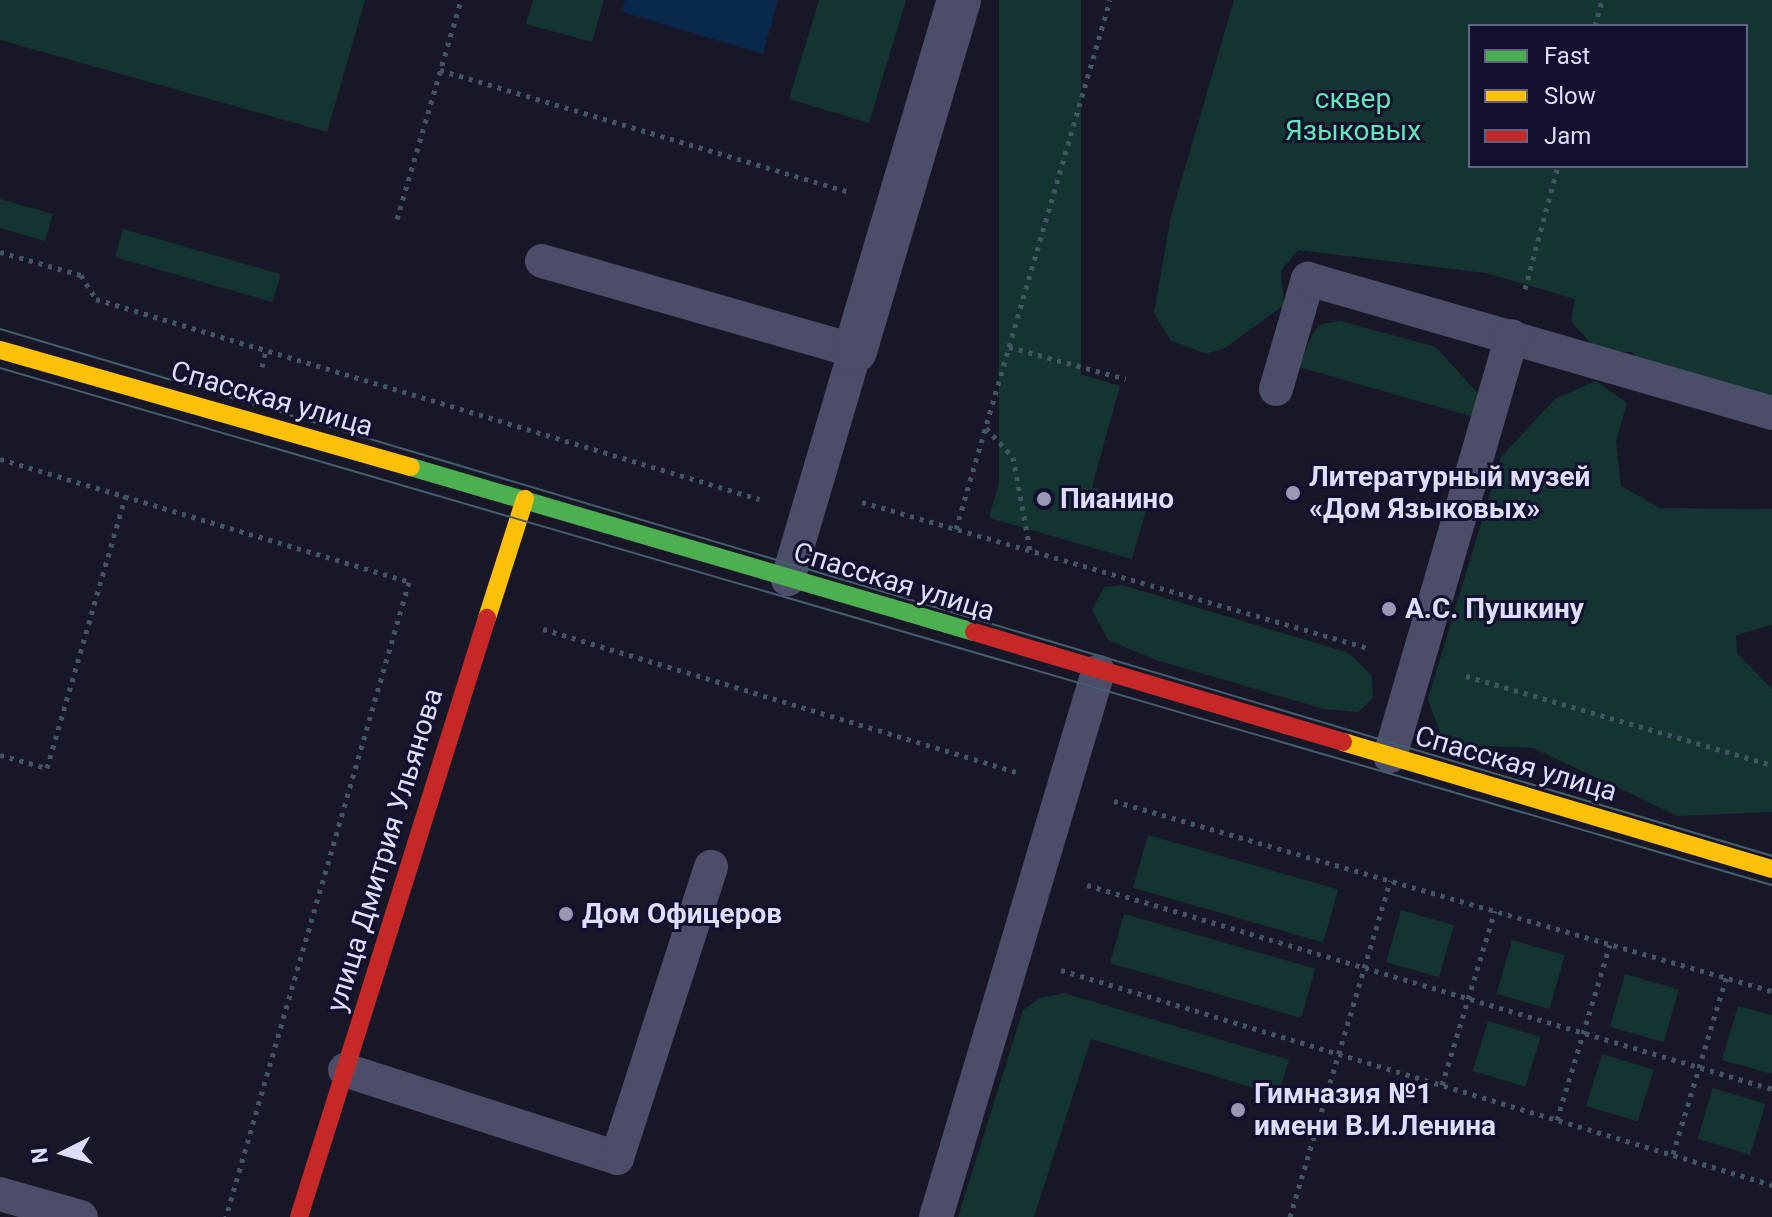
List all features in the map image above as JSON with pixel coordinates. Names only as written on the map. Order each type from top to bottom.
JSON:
[{"type":"street","points":[[855,351],[959,0]]},
{"type":"street","name":"Спасская улица","points":[[0,350],[525,499],[1098,672],[1772,869]]},
{"type":"street","name":"улица Дмитрия Ульянова","points":[[299,1217],[525,499]]},
{"type":"lane","points":[[542,261],[855,351],[788,579]]},
{"type":"lane","points":[[1276,389],[1308,279],[1772,413]]},
{"type":"lane","points":[[1390,756],[1512,336]]},
{"type":"lane","points":[[936,1217],[1098,672]]},
{"type":"lane","points":[[345,1070],[617,1158],[711,867]]},
{"type":"lane","points":[[0,1194],[81,1217]]},
{"type":"path","points":[[397,219],[461,0]]},
{"type":"path","points":[[956,529],[1110,0]]},
{"type":"path","points":[[1596,24],[1602,0]]},
{"type":"path","points":[[440,70],[898,207]]},
{"type":"path","points":[[1512,336],[1557,168]]},
{"type":"path","points":[[0,252],[81,275],[96,299],[780,505],[839,495],[1772,765]]},
{"type":"path","points":[[1009,347],[1126,379]]},
{"type":"path","points":[[262,367],[266,350]]},
{"type":"path","points":[[986,427],[1013,457],[1030,550]]},
{"type":"path","points":[[0,459],[409,582],[226,1217]]},
{"type":"path","points":[[0,755],[47,768],[126,495]]},
{"type":"path","points":[[539,628],[1065,787],[1772,991]]},
{"type":"path","points":[[1039,871],[1772,1089]]},
{"type":"path","points":[[1290,1217],[1390,881]]},
{"type":"path","points":[[1442,1085],[1495,911]]},
{"type":"path","points":[[1557,1120],[1610,944]]},
{"type":"path","points":[[1014,956],[1772,1185]]},
{"type":"path","points":[[1673,1154],[1726,978]]},
{"type":"green space","points":[[0,0],[365,0],[327,132],[0,40]]},
{"type":"green space","points":[[533,0],[604,0],[592,42],[526,24]]},
{"type":"green space","points":[[819,0],[906,0],[869,123],[789,99]]},
{"type":"green space","points":[[999,0],[1081,0],[1081,505],[999,505]]},
{"type":"green space","name":"сквер Языковых","points":[[1234,0],[1772,0],[1772,404],[1658,372],[1631,352],[1598,352],[1571,321],[1575,299],[1486,273],[1298,250],[1281,271],[1284,305],[1225,348],[1206,354],[1171,341],[1154,313],[1171,216]]},
{"type":"green space","points":[[0,199],[53,214],[45,241],[0,228]]},
{"type":"green space","points":[[123,229],[281,274],[273,302],[115,257]]},
{"type":"green space","points":[[1340,321],[1436,347],[1480,396],[1474,417],[1299,367],[1313,333],[1321,324]]},
{"type":"green space","points":[[1034,360],[1120,386],[1092,487],[1148,503],[1132,559],[989,518]]},
{"type":"green space","points":[[1596,381],[1627,403],[1616,441],[1621,486],[1660,508],[1772,509],[1772,625],[1736,635],[1737,653],[1772,689],[1772,812],[1678,816],[1533,748],[1444,744],[1428,699],[1501,457],[1555,399]]},
{"type":"green space","points":[[1122,585],[1349,653],[1372,676],[1373,698],[1358,712],[1324,709],[1156,660],[1108,640],[1092,610],[1104,587]]},
{"type":"green space","points":[[1148,835],[1338,890],[1323,942],[1133,888]]},
{"type":"green space","points":[[1401,910],[1454,925],[1439,977],[1386,962]]},
{"type":"green space","points":[[1124,914],[1315,969],[1301,1018],[1110,963]]},
{"type":"green space","points":[[1512,940],[1565,955],[1549,1009],[1497,994]]},
{"type":"green space","points":[[1625,974],[1679,989],[1664,1042],[1610,1027]]},
{"type":"green space","points":[[1064,993],[1289,1060],[1278,1095],[1091,1039],[1034,1217],[958,1217],[1023,1010],[1040,998]]},
{"type":"green space","points":[[1738,1006],[1772,1015],[1772,1074],[1722,1060]]},
{"type":"green space","points":[[1488,1021],[1541,1037],[1525,1087],[1473,1071]]},
{"type":"green space","points":[[1602,1054],[1654,1070],[1638,1121],[1586,1106]]},
{"type":"green space","points":[[1713,1088],[1766,1104],[1750,1155],[1698,1139]]},
{"type":"water","points":[[625,0],[778,0],[763,54],[622,12]]},
{"type":"tram line","points":[[0,329],[1772,856]]},
{"type":"tram line","points":[[0,368],[1772,885]]},
{"type":"traffic: fast","points":[[411,467],[974,632]]},
{"type":"traffic: slow","points":[[0,350],[411,467]]},
{"type":"traffic: slow","points":[[487,618],[525,499]]},
{"type":"traffic: slow","points":[[1343,742],[1772,869]]},
{"type":"traffic: jam","points":[[299,1217],[487,618]]},
{"type":"traffic: jam","points":[[974,632],[1343,742]]},
{"type":"place","name":"Литературный музей «Дом Языковых»","points":[[1293,493]]},
{"type":"place","name":"Пианино","points":[[1044,499]]},
{"type":"place","name":"А.С. Пушкину","points":[[1389,609]]},
{"type":"place","name":"Дом Офицеров","points":[[566,914]]},
{"type":"place","name":"Гимназия №1 имени В.И.Ленина","points":[[1238,1110]]}]
